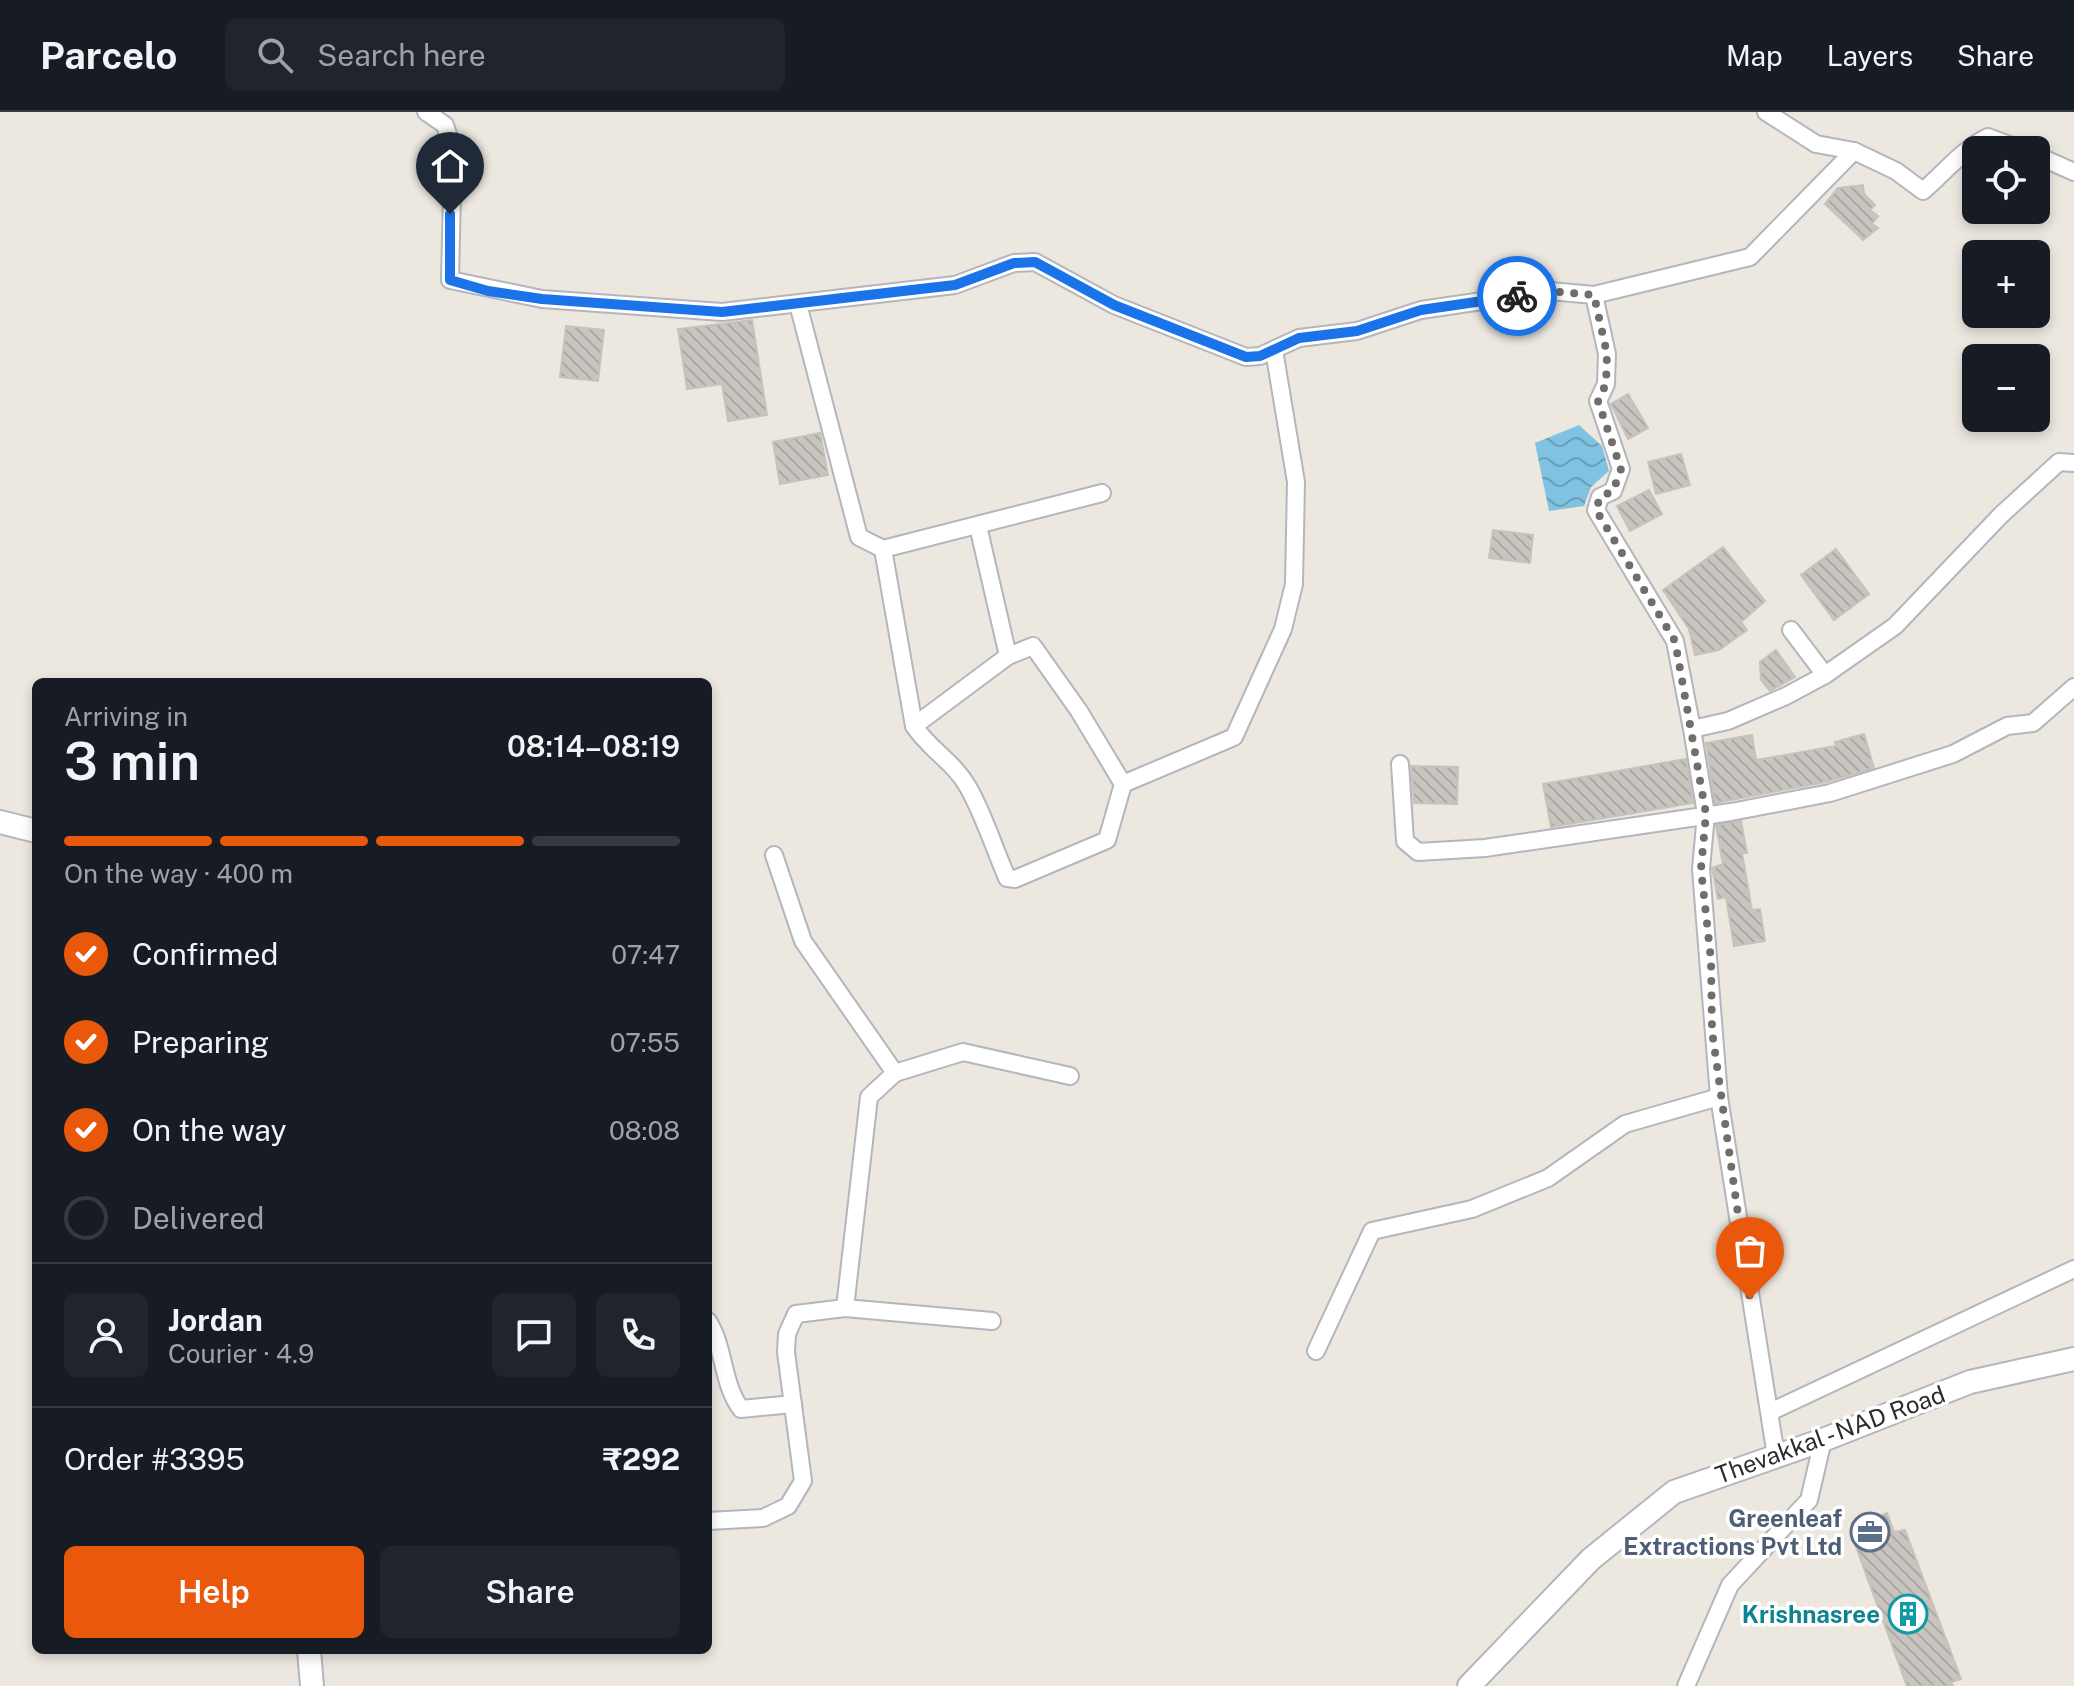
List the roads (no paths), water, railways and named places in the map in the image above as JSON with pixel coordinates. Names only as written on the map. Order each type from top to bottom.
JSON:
[{"type":"main road","points":[[0,822],[32,830]]},
{"type":"main road","name":"Thevakkal - NAD Road","points":[[1469,1686],[1591,1559],[1674,1492],[1823,1440],[1970,1382],[2074,1359]]},
{"type":"main road","points":[[309,1654],[312,1686]]},
{"type":"street","points":[[426,112],[445,125],[453,150],[450,280],[488,291],[542,299],[722,312],[955,285],[1014,263],[1035,262],[1114,305],[1246,357],[1274,350],[1299,338],[1357,331],[1421,310],[1550,291],[1594,295],[1750,257],[1854,151]]},
{"type":"street","points":[[1766,112],[1816,144],[1854,151],[1896,171],[1923,191],[1962,153]]},
{"type":"street","points":[[2050,161],[2074,172]]},
{"type":"street","points":[[1594,295],[1607,354],[1606,384],[1598,401],[1621,469],[1613,491],[1600,497],[1596,510],[1675,641],[1692,729],[1706,814],[1701,869],[1719,1097],[1776,1456]]},
{"type":"street","points":[[798,304],[859,537],[883,549],[1102,493]]},
{"type":"street","points":[[1123,784],[1234,737],[1283,629],[1294,584],[1296,482],[1274,350]]},
{"type":"street","points":[[1692,729],[1753,712],[1825,675],[1895,626],[2001,515],[2059,462],[2074,463]]},
{"type":"street","points":[[978,526],[1008,656]]},
{"type":"street","points":[[883,549],[914,726],[921,737],[946,756],[968,787],[1007,878],[1015,879],[1107,840],[1123,784],[1079,711],[1033,646],[1008,656],[914,726]]},
{"type":"street","points":[[1791,630],[1825,675]]},
{"type":"street","points":[[1400,764],[1405,841],[1418,852],[1485,848],[1830,793],[1953,754],[2007,726],[2033,723],[2074,687]]},
{"type":"street","points":[[774,855],[803,941],[895,1073]]},
{"type":"street","points":[[845,1308],[869,1097],[895,1073],[963,1052],[1070,1076]]},
{"type":"street","points":[[1316,1351],[1372,1231],[1472,1209],[1548,1178],[1625,1124],[1719,1097]]},
{"type":"street","points":[[1770,1412],[2074,1269]]},
{"type":"street","points":[[712,1521],[763,1518],[788,1506],[803,1481],[786,1352],[787,1334],[796,1314],[845,1308],[992,1321]]},
{"type":"street","points":[[712,1329],[721,1346],[732,1397],[741,1409],[793,1404]]},
{"type":"street","points":[[1686,1686],[1730,1585],[1809,1500],[1823,1440]]},
{"type":"water","points":[[1579,425],[1602,446],[1609,471],[1591,487],[1584,506],[1549,511],[1535,443]]},
{"type":"place","name":"Greenleaf Extractions Pvt Ltd","points":[[1870,1532]]},
{"type":"place","name":"Krishnasree","points":[[1908,1614]]}]
